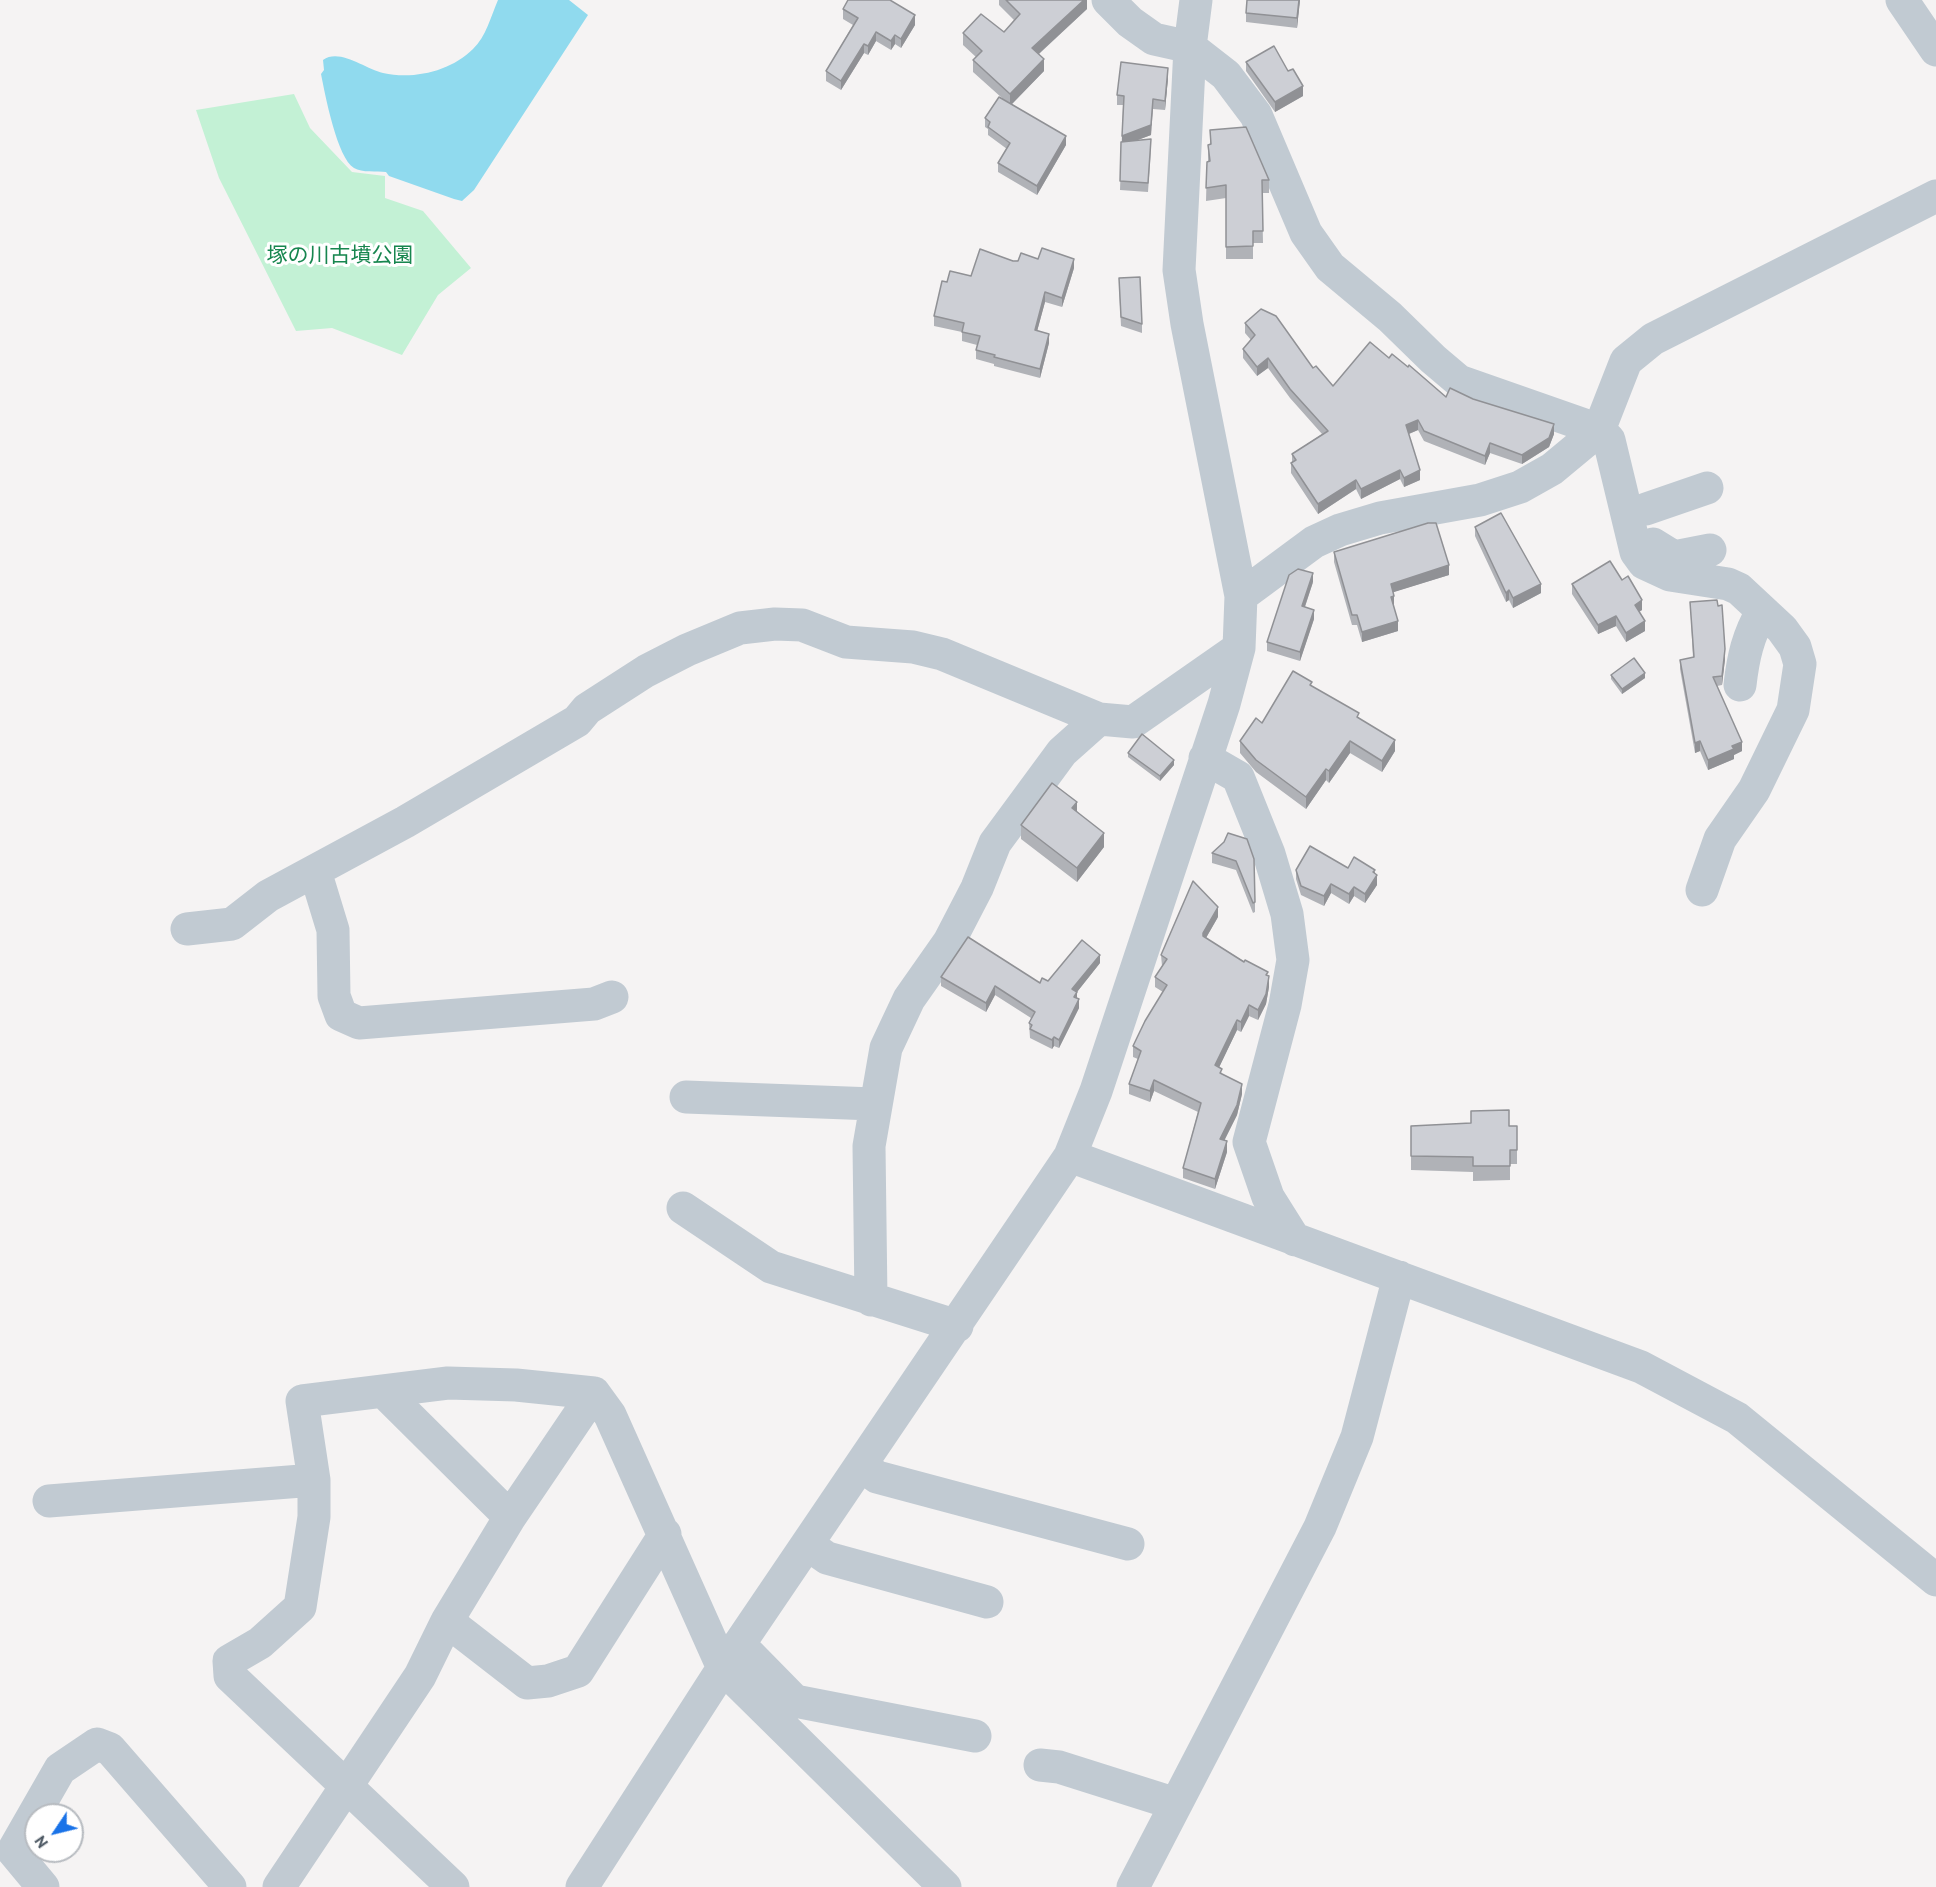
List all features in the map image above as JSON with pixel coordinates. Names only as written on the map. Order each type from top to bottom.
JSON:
[{"type":"street","points":[[1108,0],[1130,22],[1154,39],[1190,47],[1226,75],[1256,115],[1306,233],[1330,267],[1390,317],[1459,381],[1599,430],[1609,440],[1652,544],[1662,552],[1674,557],[1710,550]]},
{"type":"street","points":[[582,1887],[731,1656],[957,1326],[1070,1156],[1096,1091],[1233,675],[1239,648],[1241,596],[1189,335],[1179,270],[1190,47],[1196,0]]},
{"type":"street","points":[[1902,0],[1936,50]]},
{"type":"street","points":[[1241,596],[1314,543],[1340,530],[1380,518],[1479,500],[1520,487],[1552,469],[1599,430],[1626,361],[1653,339],[1936,196]]},
{"type":"street","points":[[1637,510],[1707,488]]},
{"type":"street","points":[[1637,510],[1636,552],[1644,563],[1670,575],[1728,584],[1739,590],[1782,629],[1795,647],[1800,664],[1793,710],[1754,790],[1720,839],[1702,890]]},
{"type":"street","points":[[1740,685],[1743,658],[1752,629],[1762,612]]},
{"type":"street","points":[[187,929],[232,924],[268,896],[577,721],[587,710],[646,671],[687,650],[740,628],[775,624],[802,625],[846,642],[913,647],[942,654],[1100,719],[1133,722],[1239,648]]},
{"type":"street","points":[[871,1300],[868,1165],[874,1104],[886,1048],[909,999],[954,933],[977,888],[995,843],[1062,752],[1100,719]]},
{"type":"street","points":[[1205,758],[1238,777],[1269,854],[1287,914],[1293,960],[1285,1005],[1249,1142],[1256,1169],[1268,1197],[1295,1240]]},
{"type":"street","points":[[315,871],[333,930],[334,996],[341,1015],[359,1023],[594,1004],[612,997]]},
{"type":"street","points":[[686,1097],[874,1104]]},
{"type":"street","points":[[1070,1156],[1641,1367],[1728,1413],[1780,1451],[1936,1580]]},
{"type":"street","points":[[683,1208],[771,1267],[957,1326]]},
{"type":"street","points":[[1133,1887],[1320,1527],[1343,1476],[1357,1437],[1399,1277]]},
{"type":"street","points":[[453,1887],[230,1676],[229,1661],[260,1643],[300,1607],[314,1517],[314,1480],[302,1401],[448,1383],[516,1384],[594,1393],[610,1415],[665,1534],[731,1656],[945,1887]]},
{"type":"street","points":[[384,1392],[510,1517]]},
{"type":"street","points":[[279,1887],[348,1787],[420,1676],[447,1621],[510,1517],[594,1393]]},
{"type":"street","points":[[861,1465],[877,1477],[1128,1544]]},
{"type":"street","points":[[49,1501],[314,1480]]},
{"type":"street","points":[[447,1621],[527,1683],[548,1682],[578,1671],[665,1534]]},
{"type":"street","points":[[807,1544],[827,1558],[987,1602]]},
{"type":"street","points":[[731,1656],[795,1701],[975,1737]]},
{"type":"street","points":[[43,1887],[13,1851],[60,1769],[97,1744],[110,1749],[230,1887]]},
{"type":"street","points":[[1040,1765],[1059,1767],[1176,1804]]},
{"type":"green space","name":"塚の川古墳公園","points":[[294,94],[310,128],[352,172],[385,176],[385,198],[423,211],[471,268],[438,295],[402,355],[332,328],[296,331],[219,178],[196,110]]},
{"type":"water","points":[[498,0],[569,0],[588,15],[474,190],[462,201],[389,176],[386,172],[354,168],[342,152],[337,139],[321,74],[324,70],[323,60],[337,56],[353,60],[376,71],[395,75],[419,74],[443,68],[464,57],[478,44]]},
{"type":"building","points":[[848,0],[890,0],[915,15],[901,39],[895,35],[891,41],[876,32],[868,46],[864,44],[841,81],[826,71],[858,18],[843,9]]},
{"type":"building","points":[[1006,0],[1084,0],[1032,48],[1044,59],[1010,94],[973,60],[982,51],[963,33],[981,14],[1004,32],[1020,14]]},
{"type":"building","points":[[1247,0],[1299,0],[1297,18],[1246,13]]},
{"type":"building","points":[[1274,46],[1288,71],[1293,69],[1303,86],[1275,102],[1246,62]]},
{"type":"building","points":[[1121,62],[1168,68],[1165,101],[1153,99],[1151,125],[1122,136],[1124,96],[1117,95]]},
{"type":"building","points":[[999,97],[1066,136],[1037,186],[998,163],[1010,143],[988,127],[990,122],[985,118]]},
{"type":"building","points":[[1246,127],[1269,180],[1262,180],[1263,231],[1253,231],[1253,246],[1226,247],[1226,185],[1206,188],[1207,162],[1210,161],[1208,145],[1211,144],[1210,130]]},
{"type":"building","points":[[1151,139],[1148,183],[1120,181],[1121,142]]},
{"type":"building","points":[[1042,248],[1074,259],[1062,298],[1045,292],[1035,330],[1049,334],[1040,369],[976,350],[980,336],[962,332],[964,323],[934,316],[942,281],[947,282],[950,271],[971,276],[980,249],[1018,261],[1021,253],[1038,259]]},
{"type":"building","points":[[1140,277],[1142,324],[1121,317],[1119,278]]},
{"type":"building","points":[[1261,309],[1276,316],[1313,368],[1316,366],[1333,386],[1370,342],[1389,358],[1392,354],[1408,367],[1409,365],[1446,397],[1450,388],[1473,399],[1554,424],[1549,438],[1522,455],[1490,443],[1485,456],[1424,431],[1418,420],[1406,425],[1420,470],[1404,478],[1400,470],[1361,489],[1356,480],[1318,504],[1291,463],[1296,460],[1292,454],[1328,431],[1290,389],[1268,358],[1257,367],[1243,349],[1255,335],[1245,323]]},
{"type":"building","points":[[1501,513],[1541,584],[1513,598],[1509,590],[1506,593],[1475,527]]},
{"type":"building","points":[[1428,523],[1436,523],[1449,565],[1391,584],[1394,596],[1391,597],[1398,621],[1362,632],[1357,615],[1352,615],[1334,552]]},
{"type":"building","points":[[1610,561],[1622,580],[1628,576],[1642,600],[1635,605],[1645,621],[1626,633],[1616,616],[1598,625],[1572,584]]},
{"type":"building","points":[[1298,569],[1313,573],[1302,606],[1314,610],[1300,652],[1267,642],[1289,575]]},
{"type":"building","points":[[1717,600],[1718,606],[1722,605],[1725,649],[1722,676],[1713,677],[1742,742],[1732,746],[1734,749],[1708,760],[1700,741],[1695,743],[1680,660],[1694,657],[1690,602]]},
{"type":"building","points":[[1634,658],[1645,673],[1622,689],[1611,675]]},
{"type":"building","points":[[1293,671],[1312,682],[1310,685],[1359,713],[1357,717],[1395,740],[1382,761],[1350,741],[1329,771],[1326,769],[1306,797],[1256,760],[1240,741],[1256,718],[1262,723]]},
{"type":"building","points":[[1142,734],[1174,760],[1160,776],[1128,753]]},
{"type":"building","points":[[1052,783],[1077,802],[1072,808],[1104,833],[1077,868],[1021,825]]},
{"type":"building","points":[[1228,833],[1247,839],[1254,859],[1255,902],[1253,903],[1236,861],[1212,853],[1224,842]]},
{"type":"building","points":[[1310,846],[1348,868],[1354,857],[1375,870],[1373,872],[1377,875],[1365,894],[1354,887],[1349,894],[1331,884],[1324,896],[1301,886],[1296,870]]},
{"type":"building","points":[[1193,881],[1218,907],[1203,936],[1244,962],[1245,960],[1268,972],[1266,975],[1269,976],[1266,994],[1258,1010],[1249,1005],[1241,1022],[1237,1020],[1215,1065],[1222,1069],[1220,1073],[1242,1084],[1237,1105],[1220,1139],[1227,1141],[1215,1179],[1183,1168],[1201,1103],[1154,1080],[1150,1091],[1129,1084],[1141,1051],[1133,1046],[1167,985],[1155,977],[1167,959],[1161,955]]},
{"type":"building","points":[[968,937],[1040,983],[1042,978],[1048,981],[1082,940],[1100,955],[1072,989],[1077,992],[1074,997],[1079,999],[1059,1040],[1054,1037],[1052,1040],[1030,1029],[1032,1025],[1029,1023],[1035,1012],[995,986],[986,1003],[941,977]]},
{"type":"building","points":[[1509,1110],[1509,1126],[1517,1126],[1517,1150],[1510,1150],[1510,1166],[1473,1166],[1473,1157],[1411,1156],[1411,1126],[1471,1123],[1471,1111]]}]
